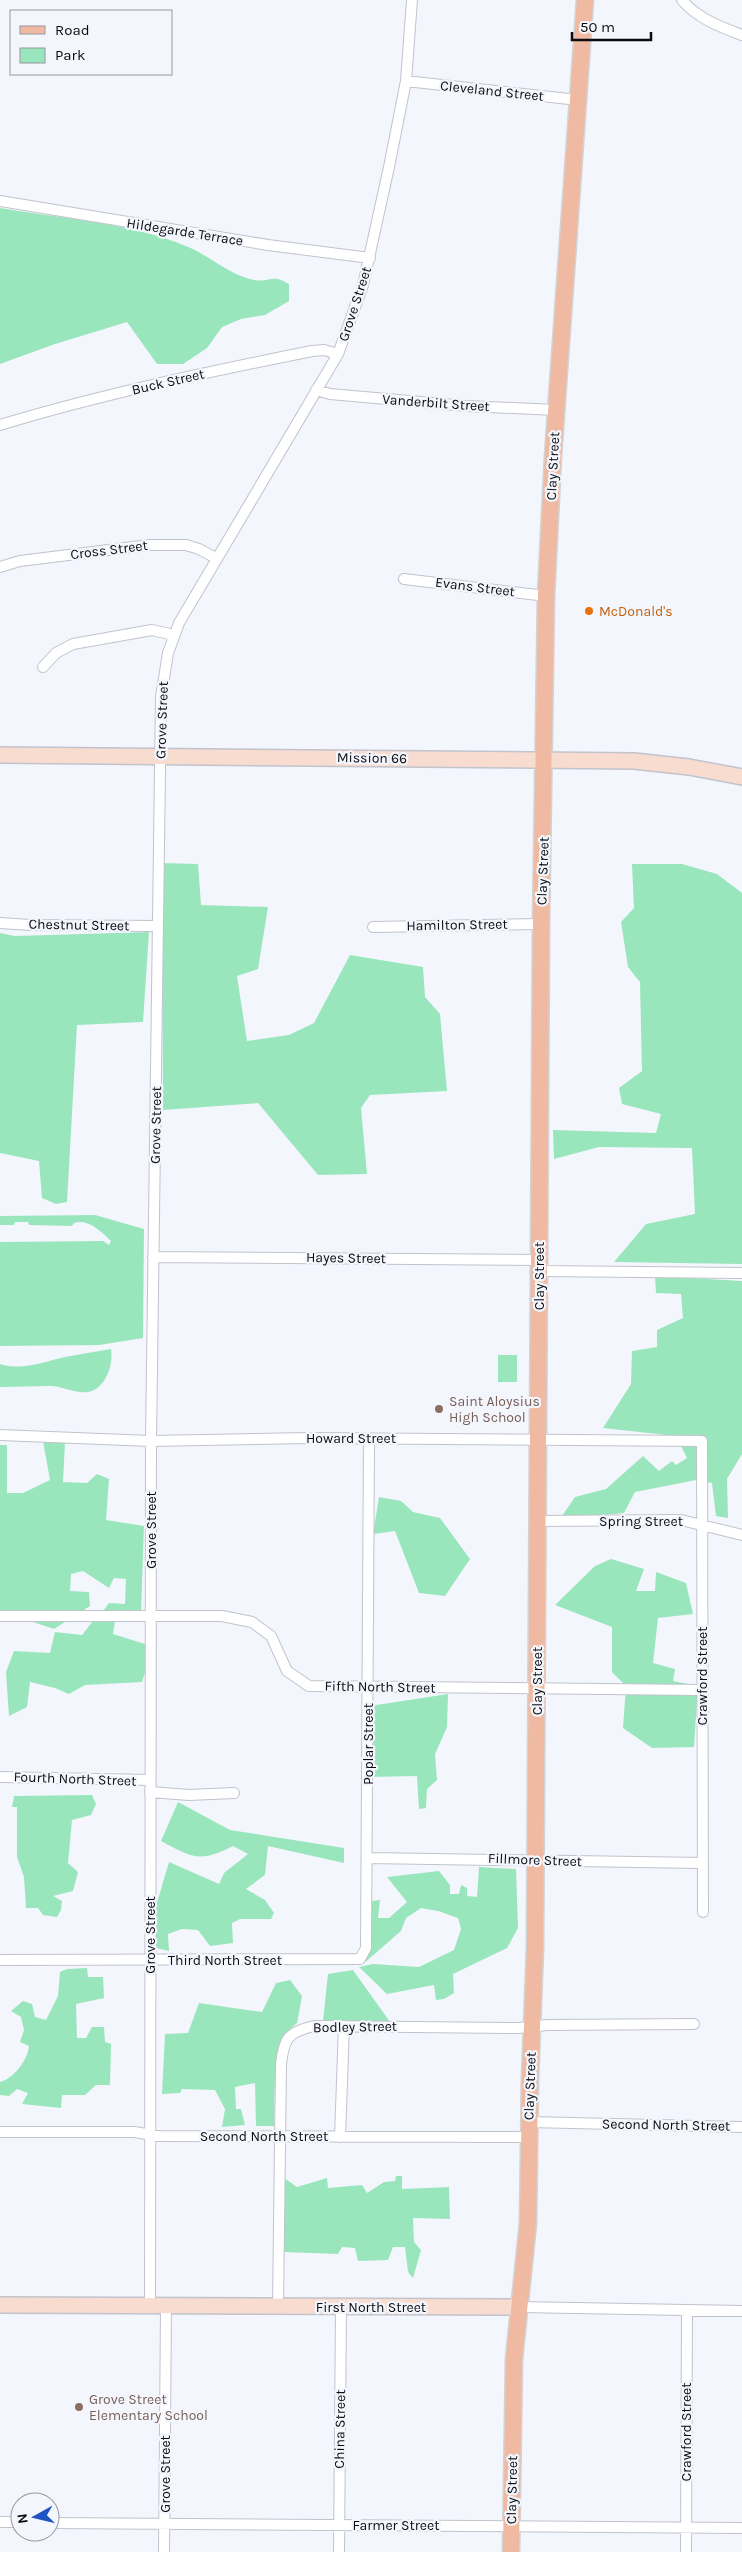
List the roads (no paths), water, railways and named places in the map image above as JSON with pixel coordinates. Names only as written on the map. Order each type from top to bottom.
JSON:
[{"type":"main road","name":"Clay Street","points":[[511,2552],[514,2358],[528,2223],[536,1860],[541,924],[546,760],[546,596],[556,410],[585,0]]},
{"type":"street","name":"Grove Street","points":[[150,2306],[151,1441],[157,926],[162,689],[174,635],[216,558],[338,354],[356,310],[370,258],[406,81],[412,0]]},
{"type":"street","points":[[682,0],[696,13],[720,27],[742,36]]},
{"type":"street","name":"Cleveland Street","points":[[406,81],[578,100]]},
{"type":"street","name":"Hildegarde Terrace","points":[[0,201],[268,245],[370,258]]},
{"type":"street","name":"Buck Street","points":[[0,425],[43,412],[224,368],[312,351],[324,350],[338,354]]},
{"type":"street","name":"Vanderbilt Street","points":[[316,390],[330,394],[466,406],[556,410]]},
{"type":"street","name":"Cross Street","points":[[0,567],[20,561],[149,545],[186,545],[216,558]]},
{"type":"street","name":"Evans Street","points":[[404,579],[546,596]]},
{"type":"street","points":[[43,667],[56,653],[73,644],[152,630],[174,635]]},
{"type":"street","name":"Mission 66","points":[[0,755],[546,760],[666,764],[742,777]]},
{"type":"street","name":"Chestnut Street","points":[[0,923],[157,926]]},
{"type":"street","name":"Hamilton Street","points":[[373,927],[541,924]]},
{"type":"street","name":"Hayes Street","points":[[153,1257],[742,1273]]},
{"type":"street","name":"Howard Street","points":[[0,1435],[151,1441],[368,1438],[538,1438],[702,1441]]},
{"type":"street","name":"Poplar Street","points":[[360,1959],[366,1948],[368,1858],[368,1438]]},
{"type":"street","name":"Crawford Street","points":[[702,1441],[701,1690],[703,1912]]},
{"type":"street","name":"Spring Street","points":[[538,1521],[681,1520],[742,1535]]},
{"type":"street","name":"Fifth North Street","points":[[0,1616],[222,1616],[252,1622],[271,1636],[288,1671],[309,1686],[701,1690]]},
{"type":"street","name":"Fourth North Street","points":[[0,1777],[150,1780]]},
{"type":"street","name":"Fourth North Street","points":[[150,1792],[189,1795],[234,1793]]},
{"type":"street","name":"Fillmore Street","points":[[368,1858],[702,1863]]},
{"type":"street","name":"Third North Street","points":[[0,1960],[360,1959]]},
{"type":"street","name":"Bodley Street","points":[[278,2307],[281,2064],[286,2040],[294,2032],[314,2026],[518,2028],[533,2026],[694,2024]]},
{"type":"street","points":[[340,2137],[344,2026]]},
{"type":"street","name":"Second North Street","points":[[0,2132],[134,2132],[149,2134],[340,2137],[529,2130],[742,2128]]},
{"type":"street","name":"First North Street","points":[[0,2305],[519,2307],[742,2311]]},
{"type":"street","name":"Grove Street","points":[[164,2552],[166,2306]]},
{"type":"street","name":"China Street","points":[[339,2552],[341,2307]]},
{"type":"street","name":"Crawford Street","points":[[686,2552],[687,2311]]},
{"type":"street","name":"Farmer Street","points":[[60,2523],[742,2528]]},
{"type":"place","name":"McDonald's","points":[[589,611]]},
{"type":"place","name":"Saint Aloysius High School","points":[[439,1409]]},
{"type":"place","name":"Grove Street Elementary School","points":[[79,2407]]}]
